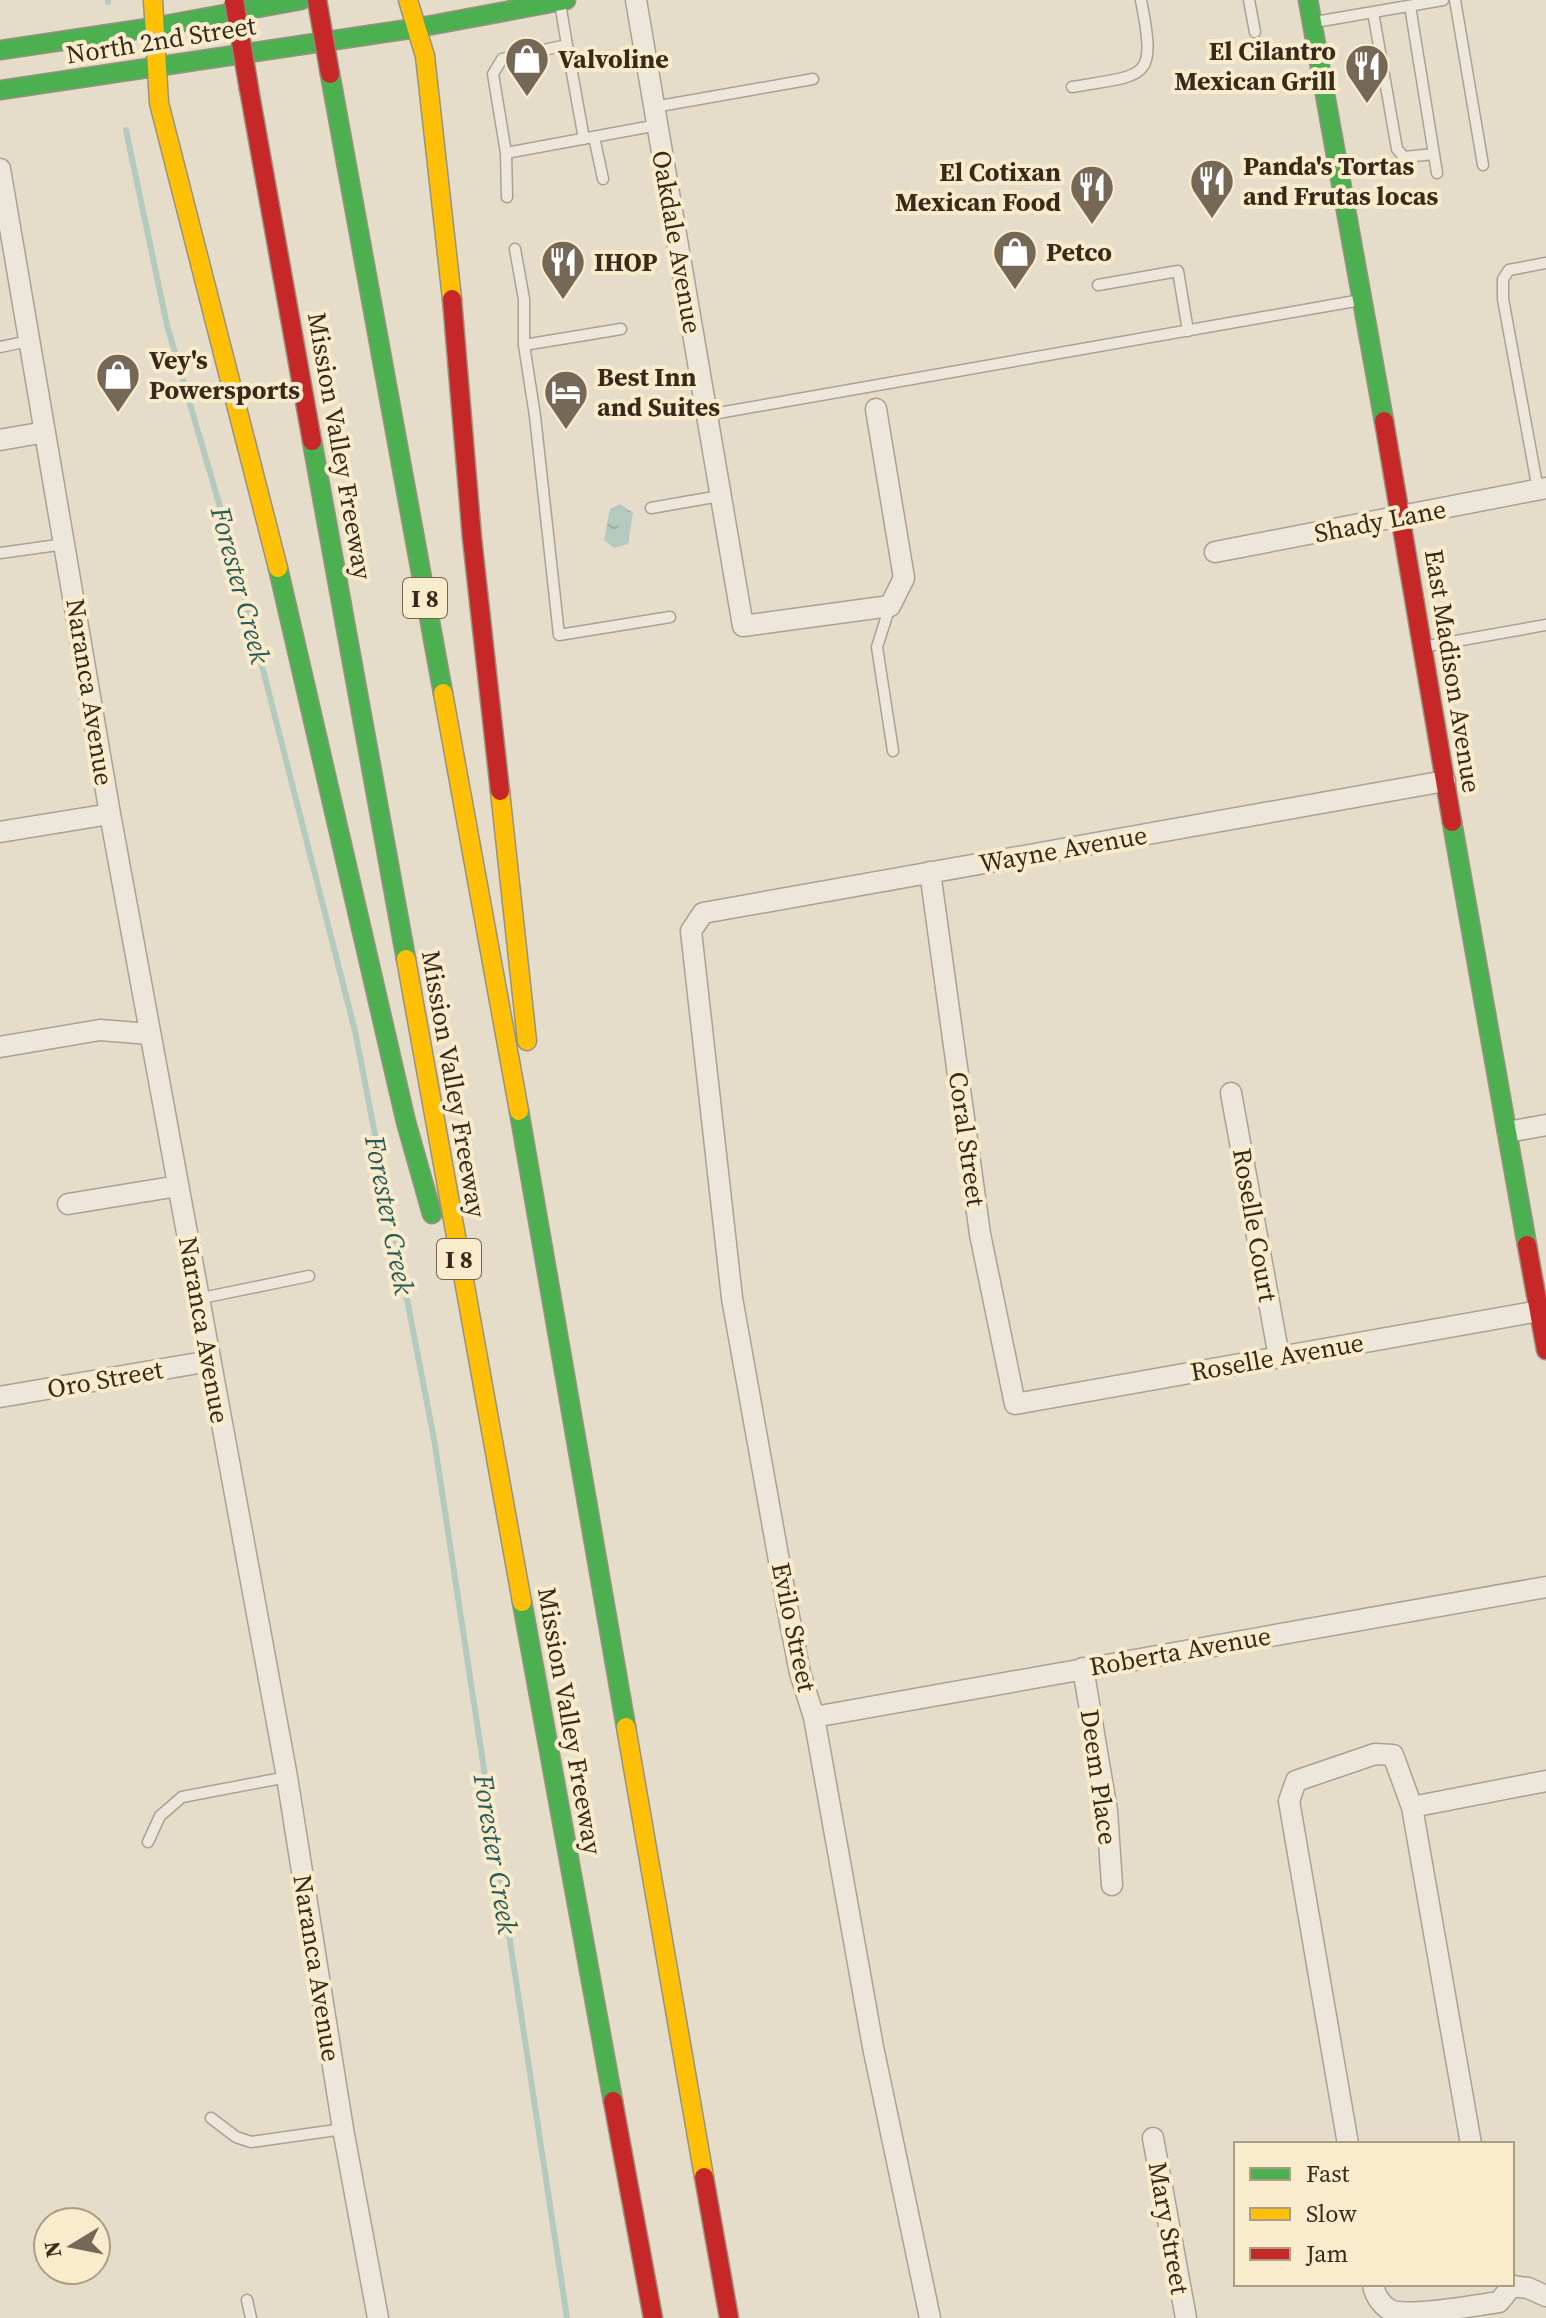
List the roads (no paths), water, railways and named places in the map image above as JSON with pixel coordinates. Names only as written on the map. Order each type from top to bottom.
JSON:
[{"type":"main road","points":[[153,0],[159,103],[314,716],[406,1122],[487,1412]]},
{"type":"main road","name":"Mission Valley Freeway","points":[[234,0],[653,2318]]},
{"type":"main road","name":"North 2nd Street","points":[[0,50],[155,27],[301,0]]},
{"type":"main road","name":"Mission Valley Freeway","points":[[317,0],[521,1121],[729,2318]]},
{"type":"main road","points":[[408,0],[425,56],[457,343],[472,538],[527,1044],[521,1121]]},
{"type":"main road","name":"East Madison Avenue","points":[[1308,0],[1546,1350]]},
{"type":"main road","name":"North 2nd Street","points":[[0,90],[416,28],[563,1]]},
{"type":"main road","points":[[5,69],[89,53],[105,34]]},
{"type":"street","name":"Oakdale Avenue","points":[[636,0],[743,626],[890,606]]},
{"type":"street","name":"Naranca Avenue","points":[[0,169],[110,814],[287,1777],[343,2129],[378,2318]]},
{"type":"street","points":[[876,409],[904,578],[890,606]]},
{"type":"street","points":[[0,440],[45,432]]},
{"type":"street","name":"Shady Lane","points":[[1215,552],[1542,489]]},
{"type":"street","name":"Wayne Avenue","points":[[691,931],[703,913],[1445,781]]},
{"type":"street","points":[[0,832],[110,814]]},
{"type":"street","name":"Coral Street","points":[[930,872],[980,1234],[1015,1404]]},
{"type":"street","name":"Evilo Street","points":[[691,931],[732,1298],[800,1673],[814,1717],[873,2047],[930,2318]]},
{"type":"street","points":[[0,1047],[100,1030],[150,1034]]},
{"type":"street","name":"Roselle Court","points":[[1231,1093],[1279,1357]]},
{"type":"street","points":[[1508,1132],[1546,1125]]},
{"type":"street","points":[[68,1204],[178,1186]]},
{"type":"street","name":"Roselle Avenue","points":[[1015,1404],[1279,1357],[1542,1320]]},
{"type":"street","name":"Oro Street","points":[[0,1397],[210,1361]]},
{"type":"street","name":"Roberta Avenue","points":[[814,1717],[1546,1587]]},
{"type":"street","name":"Deem Place","points":[[1083,1668],[1107,1811],[1112,1885]]},
{"type":"street","points":[[1348,2142],[1289,1801],[1296,1781],[1375,1754],[1393,1755],[1412,1807],[1471,2142]]},
{"type":"street","points":[[1412,1807],[1546,1781]]},
{"type":"street","name":"Mary Street","points":[[1153,2138],[1186,2318]]},
{"type":"street","points":[[1373,2286],[1374,2294],[1391,2311],[1410,2315],[1499,2302],[1510,2286]]},
{"type":"street","points":[[1514,2286],[1546,2296]]},
{"type":"lane","points":[[1072,87],[1134,77],[1143,68],[1149,58],[1149,44],[1141,0]]},
{"type":"lane","points":[[1249,0],[1255,32]]},
{"type":"lane","points":[[1312,23],[1373,12],[1393,4],[1410,6],[1443,0]]},
{"type":"lane","points":[[1455,0],[1483,165]]},
{"type":"lane","points":[[563,1],[567,45],[589,138],[603,179]]},
{"type":"lane","points":[[1410,6],[1437,173]]},
{"type":"lane","points":[[1373,12],[1397,149],[1404,157],[1410,158],[1434,154]]},
{"type":"lane","points":[[507,197],[506,153],[493,74],[502,59],[567,45]]},
{"type":"lane","points":[[506,153],[589,138],[656,116],[813,79]]},
{"type":"lane","points":[[515,249],[524,299],[524,345],[535,416],[559,635],[670,617]]},
{"type":"lane","points":[[1542,489],[1503,299],[1503,279],[1509,270],[1546,263]]},
{"type":"lane","points":[[1098,285],[1178,271],[1188,331]]},
{"type":"lane","points":[[707,415],[1361,300]]},
{"type":"lane","points":[[524,345],[621,329]]},
{"type":"lane","points":[[0,347],[29,341]]},
{"type":"lane","points":[[651,508],[720,496]]},
{"type":"lane","points":[[0,553],[65,544]]},
{"type":"lane","points":[[890,606],[877,647],[893,751]]},
{"type":"lane","points":[[1422,647],[1546,625]]},
{"type":"lane","points":[[197,1299],[309,1276]]},
{"type":"lane","points":[[148,1842],[160,1816],[182,1797],[287,1777]]},
{"type":"lane","points":[[211,2118],[236,2137],[251,2142],[343,2129]]},
{"type":"lane","points":[[247,2300],[251,2318]]},
{"type":"water","points":[[620,504],[633,513],[628,544],[614,548],[604,540],[610,509]]},
{"type":"waterway","name":"Forester Creek","points":[[126,130],[167,325],[232,548],[355,1031],[434,1439],[567,2318]]},
{"type":"place","name":"Valvoline","points":[[527,98]]},
{"type":"place","name":"El Cilantro Mexican Grill","points":[[1367,105]]},
{"type":"place","name":"Panda's Tortas and Frutas locas","points":[[1212,220]]},
{"type":"place","name":"El Cotixan Mexican Food","points":[[1092,226]]},
{"type":"place","name":"Petco","points":[[1015,291]]},
{"type":"place","name":"IHOP","points":[[563,301]]},
{"type":"place","name":"Vey's Powersports","points":[[118,414]]},
{"type":"place","name":"Best Inn and Suites","points":[[566,431]]}]
